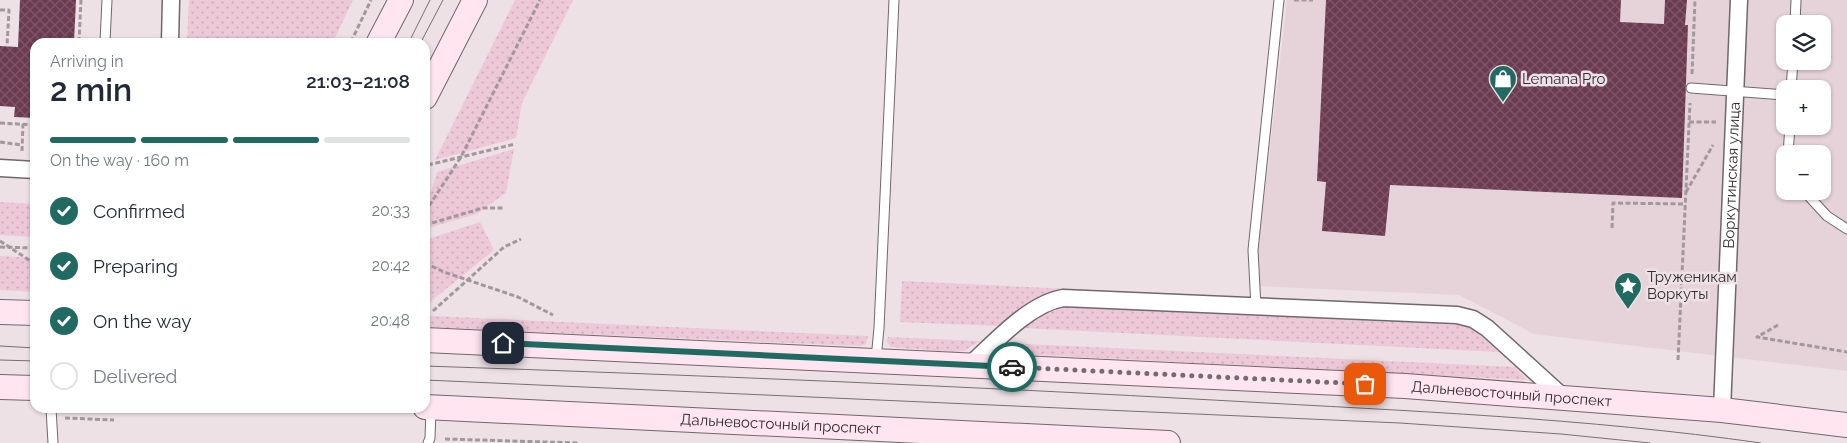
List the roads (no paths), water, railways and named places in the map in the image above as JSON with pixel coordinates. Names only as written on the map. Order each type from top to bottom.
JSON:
[{"type":"main road","points":[[381,38],[401,0]]},
{"type":"main road","points":[[430,87],[476,0]]},
{"type":"main road","points":[[0,312],[30,313]]},
{"type":"main road","name":"Дальневосточный проспект","points":[[430,340],[1405,386],[1722,410],[1847,425]]},
{"type":"main road","points":[[0,386],[30,388]]},
{"type":"main road","name":"Дальневосточный проспект","points":[[430,407],[1168,443]]},
{"type":"street","points":[[170,38],[171,0]]},
{"type":"street","name":"Воркутинская улица","points":[[1722,410],[1740,0]]},
{"type":"street","points":[[0,168],[30,170]]},
{"type":"street","points":[[970,365],[1002,335],[1040,305],[1051,300],[1063,298],[1457,315],[1473,319],[1487,328],[1563,397]]},
{"type":"lane","points":[[105,38],[107,0]]},
{"type":"lane","points":[[876,361],[880,318],[894,0]]},
{"type":"lane","points":[[1256,307],[1252,250],[1279,0]]},
{"type":"lane","points":[[1795,15],[1796,0]]},
{"type":"lane","points":[[1691,88],[1776,94]]},
{"type":"lane","points":[[1813,200],[1828,216],[1847,229]]},
{"type":"lane","points":[[52,413],[53,443]]},
{"type":"lane","points":[[428,413],[429,440]]},
{"type":"tram line","points":[[411,38],[430,0]]},
{"type":"tram line","points":[[423,38],[443,0]]},
{"type":"tram line","points":[[0,346],[30,348]]},
{"type":"tram line","points":[[0,360],[30,361]]},
{"type":"tram line","points":[[430,366],[929,386],[1430,412],[1629,427],[1761,443]]},
{"type":"tram line","points":[[430,380],[1400,423],[1561,434],[1650,443]]},
{"type":"place","name":"Lemana Pro","points":[[1503,103]]},
{"type":"place","name":"Труженикам Воркуты","points":[[1628,310]]}]
